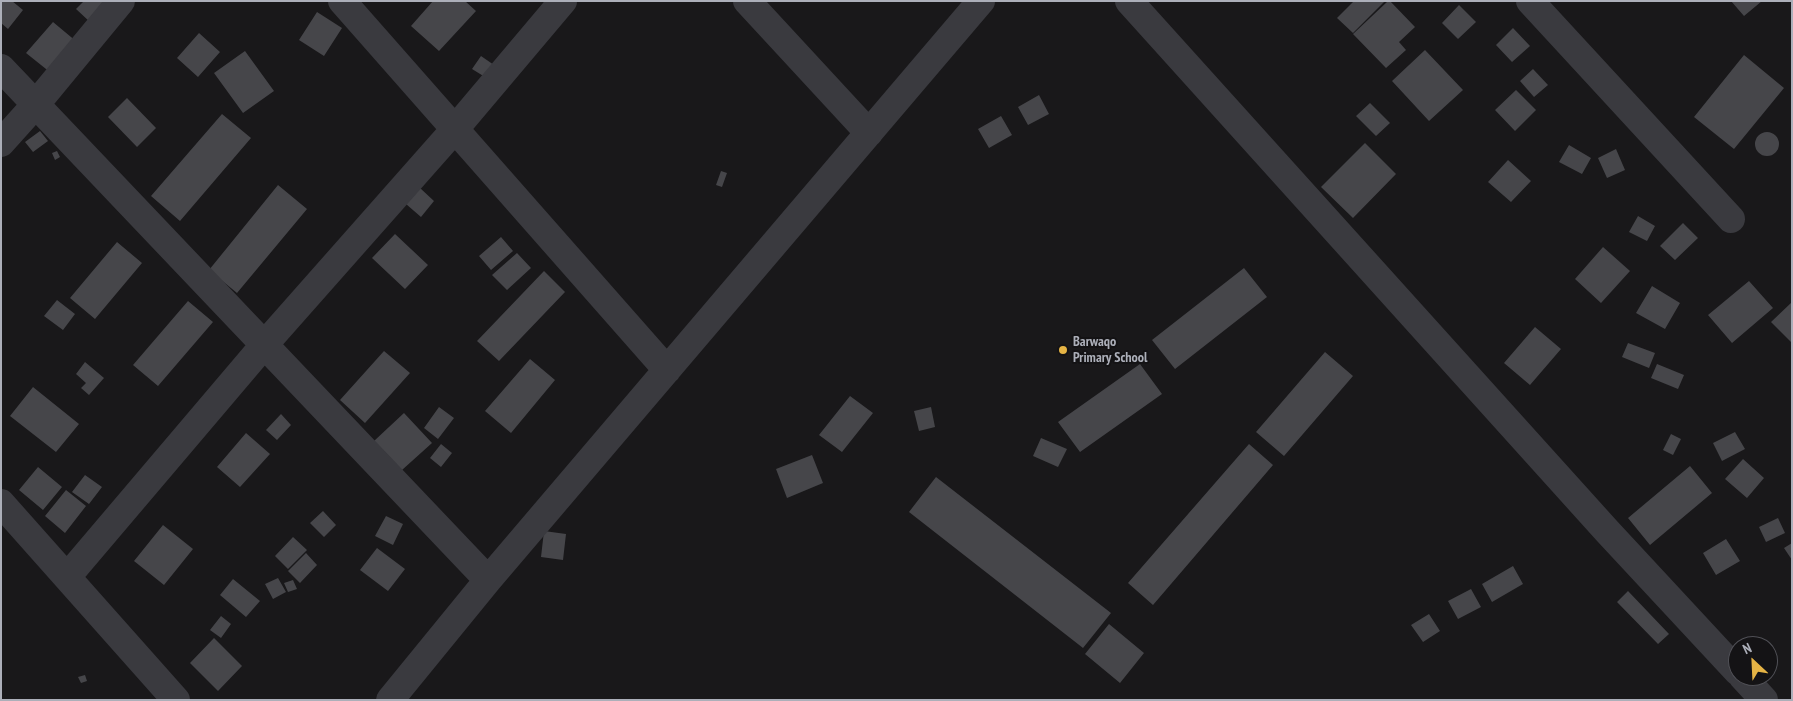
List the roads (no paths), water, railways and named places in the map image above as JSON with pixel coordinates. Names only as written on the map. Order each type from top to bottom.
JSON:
[{"type":"street","points":[[1,143],[36,104],[121,1]]},
{"type":"street","points":[[342,1],[667,370]]},
{"type":"street","points":[[67,577],[264,345],[455,129],[563,1]]},
{"type":"street","points":[[747,1],[869,133]]},
{"type":"street","points":[[390,700],[488,580],[981,1]]},
{"type":"street","points":[[1128,1],[1601,524],[1728,661]]},
{"type":"street","points":[[1530,1],[1731,220]]},
{"type":"street","points":[[1,68],[488,580]]},
{"type":"street","points":[[1,503],[169,697]]},
{"type":"street","points":[[1751,686],[1764,700]]},
{"type":"place","name":"Barwaqo Primary School","points":[[1063,350]]}]
